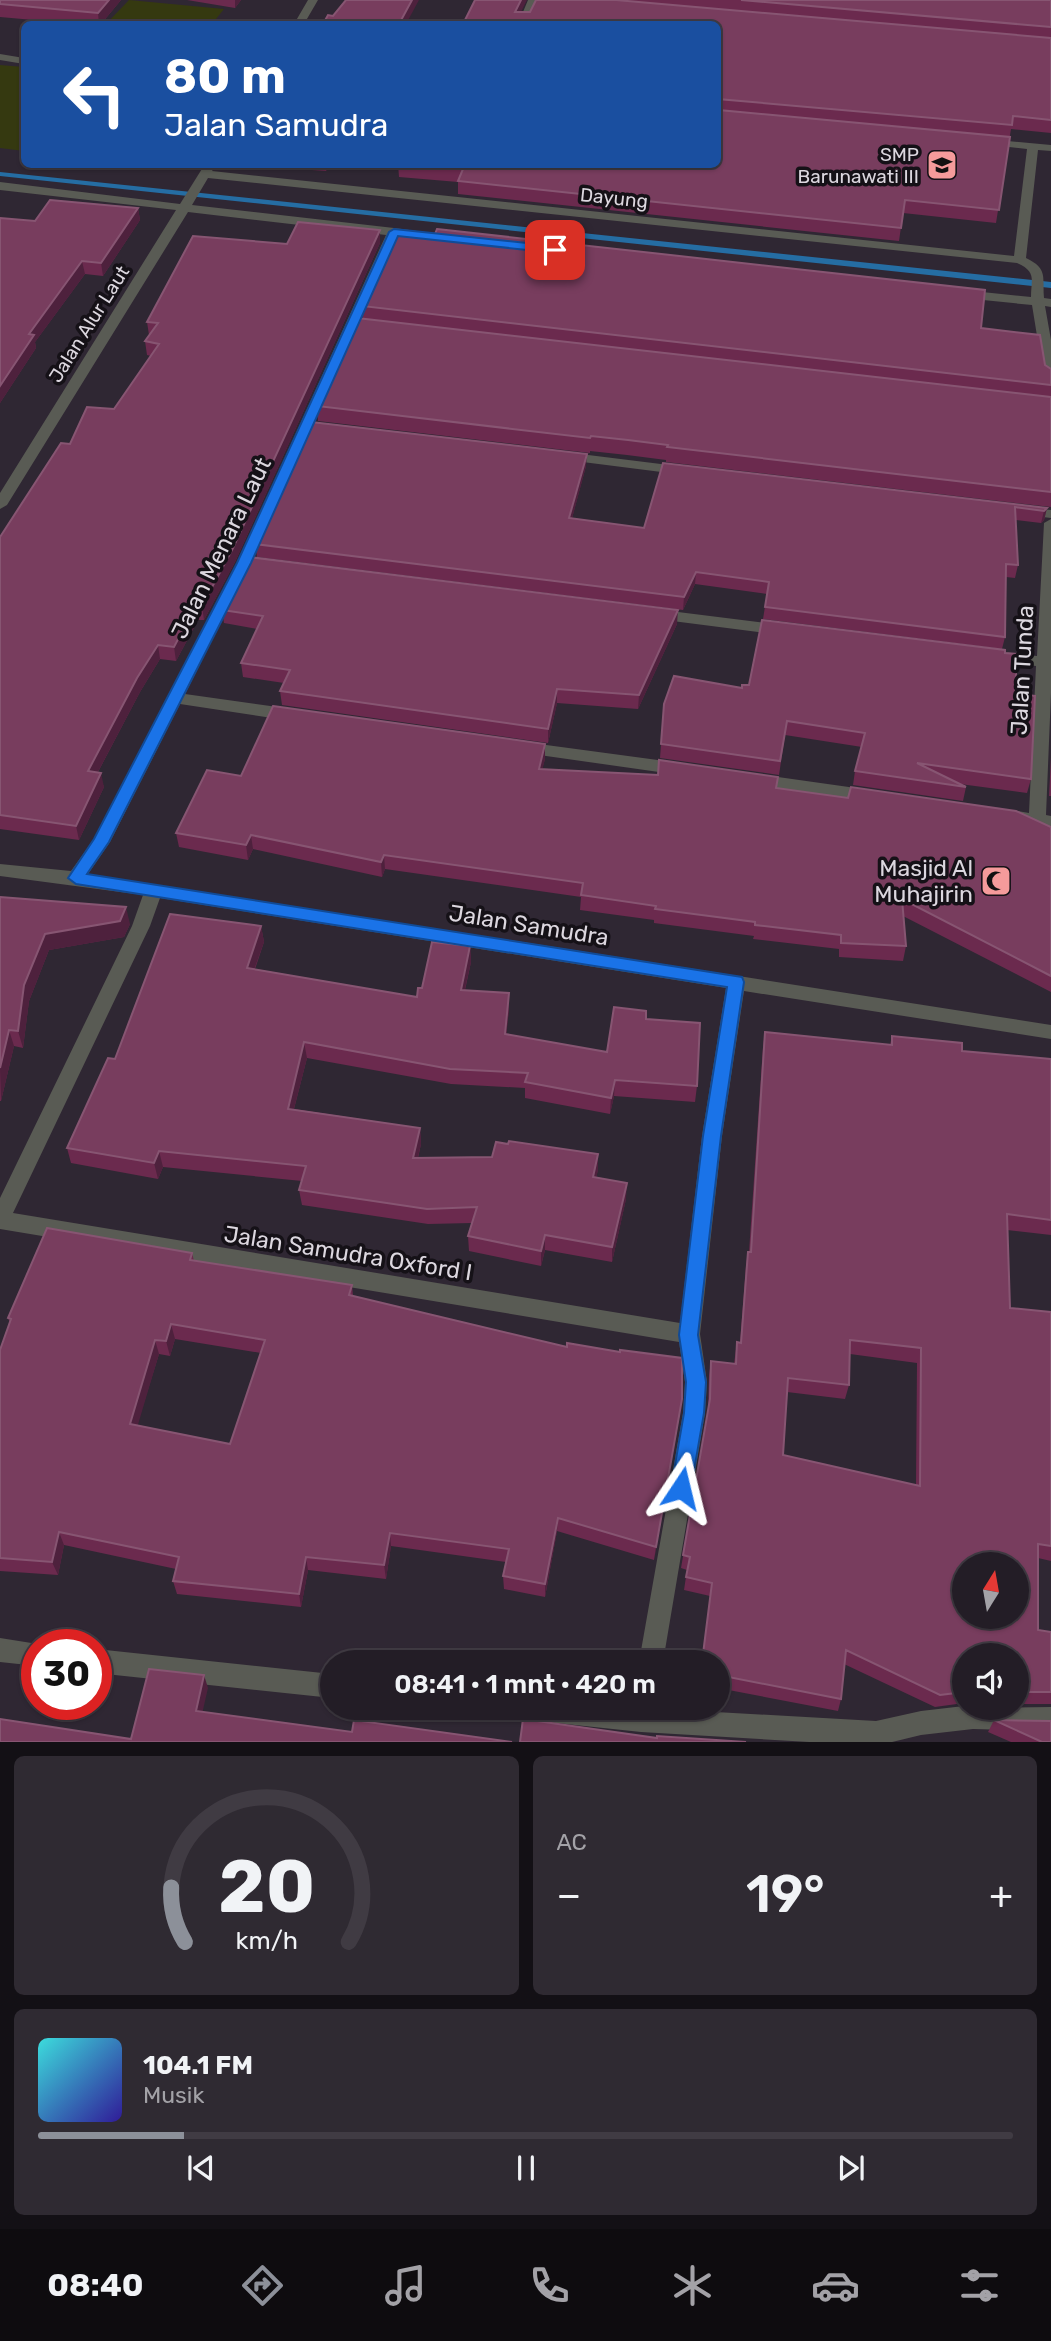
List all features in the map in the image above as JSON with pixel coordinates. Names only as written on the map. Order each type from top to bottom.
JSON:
[{"type":"street","points":[[301,21],[313,0]]},
{"type":"street","points":[[524,21],[533,0],[546,2]]},
{"type":"street","points":[[0,57],[21,60]]},
{"type":"street","points":[[978,142],[1051,148]]},
{"type":"street","points":[[1033,147],[1020,260],[1033,266],[1038,275],[1051,379]]},
{"type":"street","name":"Dayung","points":[[206,172],[1020,260]]},
{"type":"street","name":"Jalan Alur Laut","points":[[0,505],[206,172]]},
{"type":"street","points":[[0,186],[435,237]]},
{"type":"street","name":"Jalan Menara Laut","points":[[76,878],[101,842],[174,698],[251,564],[358,327],[394,232]]},
{"type":"street","points":[[956,293],[1042,298]]},
{"type":"street","points":[[555,455],[706,473]]},
{"type":"street","points":[[1010,509],[1051,514]]},
{"type":"street","name":"Jalan Tunda","points":[[1044,821],[1045,662],[1051,523]]},
{"type":"street","points":[[645,613],[796,632]]},
{"type":"street","points":[[976,654],[1045,662]]},
{"type":"street","points":[[174,698],[311,718]]},
{"type":"street","points":[[502,744],[694,772]]},
{"type":"street","points":[[735,777],[886,799]]},
{"type":"street","points":[[996,814],[1044,821]]},
{"type":"street","name":"Jalan Samudra","points":[[0,870],[76,878],[1051,1032]]},
{"type":"street","points":[[0,1219],[141,926],[153,892]]},
{"type":"street","points":[[653,1650],[694,1413],[696,1382],[689,1335],[712,1136],[736,982]]},
{"type":"street","name":"Jalan Samudra Oxford I","points":[[0,1219],[689,1335]]},
{"type":"street","points":[[0,1650],[21,1652]]},
{"type":"street","points":[[112,1663],[320,1685]]},
{"type":"street","points":[[613,1720],[641,1724],[876,1733],[922,1723],[974,1717],[1051,1719]]},
{"type":"green space","points":[[129,0],[224,9],[214,21],[109,21]]},
{"type":"green space","points":[[0,65],[21,67],[21,151],[0,148]]},
{"type":"building","points":[[0,0],[109,0],[98,13],[0,4]]},
{"type":"building","points":[[346,0],[412,0],[401,21],[325,21],[328,15],[333,16]]},
{"type":"building","points":[[475,0],[521,0],[515,12],[530,12],[536,0],[616,0],[1051,38],[1051,120],[1013,116],[1012,125],[721,99],[721,21],[464,21]]},
{"type":"building","points":[[741,0],[1051,0],[1051,27]]},
{"type":"building","points":[[721,110],[1010,137],[999,210],[905,200],[901,228],[458,181],[463,169],[453,168],[721,168]]},
{"type":"building","points":[[50,200],[138,208],[101,263],[82,261],[29,334],[34,335],[0,386],[0,218],[35,221]]},
{"type":"building","points":[[298,222],[380,230],[233,548],[202,606],[196,605],[174,647],[158,645],[137,678],[88,771],[101,773],[76,826],[0,815],[0,537],[61,443],[70,444],[87,407],[114,409],[159,344],[145,341],[158,323],[147,322],[193,236],[287,244]]},
{"type":"building","points":[[437,229],[985,290],[981,328],[1040,335],[1045,365],[1051,369],[1051,385],[362,306],[396,230],[435,234]]},
{"type":"building","points":[[357,318],[1051,397],[1051,492],[667,447],[668,445],[628,440],[590,438],[317,406]]},
{"type":"building","points":[[311,422],[587,454],[569,518],[644,528],[663,463],[1047,508],[1044,511],[1015,507],[1018,565],[1006,564],[1005,637],[765,607],[769,582],[696,572],[684,597],[255,544]]},
{"type":"building","points":[[249,557],[678,610],[639,695],[557,689],[548,729],[280,691],[290,670],[241,663],[263,616],[222,610]]},
{"type":"building","points":[[762,620],[1005,650],[1005,653],[1017,654],[1015,694],[1035,696],[1031,779],[917,763],[966,787],[855,771],[865,733],[787,721],[780,761],[661,744],[664,704],[674,676],[742,688],[742,685],[749,685]]},
{"type":"building","points":[[273,706],[545,744],[539,769],[658,775],[659,760],[778,777],[776,788],[848,798],[851,787],[1016,811],[1051,827],[1051,976],[902,899],[906,946],[841,943],[841,935],[755,925],[755,922],[655,909],[656,906],[581,895],[583,883],[384,855],[381,862],[251,835],[246,845],[176,833],[207,770],[241,776]]},
{"type":"building","points":[[0,897],[126,907],[120,921],[45,934],[24,985],[18,1031],[9,1030],[0,1068]]},
{"type":"building","points":[[170,914],[261,926],[247,968],[417,997],[418,988],[422,988],[432,942],[470,946],[461,990],[509,993],[505,1034],[607,1052],[614,1007],[646,1011],[646,1019],[700,1023],[697,1086],[615,1080],[611,1098],[525,1082],[528,1073],[450,1069],[304,1042],[288,1109],[420,1128],[413,1158],[492,1157],[496,1142],[508,1144],[509,1141],[598,1154],[593,1177],[627,1183],[612,1247],[545,1235],[541,1251],[468,1236],[477,1207],[427,1209],[299,1190],[306,1166],[159,1151],[154,1163],[67,1148],[108,1058],[115,1059]]},
{"type":"building","points":[[765,1032],[892,1045],[892,1036],[962,1043],[962,1051],[1051,1059],[1051,1220],[1007,1214],[1010,1308],[1051,1312],[1051,1546],[1038,1544],[1038,1630],[1051,1632],[1051,1692],[1029,1692],[1029,1643],[952,1643],[952,1694],[940,1695],[846,1650],[841,1699],[730,1677],[730,1650],[704,1650],[712,1583],[686,1577],[690,1557],[683,1555],[710,1399],[711,1361],[736,1364],[737,1342],[741,1343],[748,1252],[751,1252]],"holes":[[[850,1340],[921,1348],[920,1486],[783,1455],[788,1378],[849,1385]]]},
{"type":"building","points":[[47,1228],[192,1253],[190,1260],[352,1285],[349,1295],[567,1347],[567,1343],[682,1358],[682,1399],[656,1547],[558,1518],[545,1584],[503,1576],[509,1549],[390,1533],[384,1565],[306,1557],[299,1594],[173,1581],[179,1557],[59,1532],[52,1562],[0,1558],[0,1350],[11,1319],[8,1318]],"holes":[[[171,1324],[265,1340],[230,1444],[130,1424],[155,1340],[166,1341]]]},
{"type":"building","points":[[149,1669],[204,1675],[196,1711],[352,1732],[354,1720],[512,1742],[0,1742],[0,1719],[131,1739]]},
{"type":"building","points":[[523,1720],[530,1720],[657,1738],[746,1742],[520,1742]]},
{"type":"building","points":[[994,1720],[1051,1721],[1051,1742],[1042,1742]]},
{"type":"waterway","points":[[0,174],[1051,285]]},
{"type":"place","name":"SMP Barunawati III","points":[[942,165]]},
{"type":"place","name":"Masjid Al Muhajirin","points":[[996,881]]},
{"type":"route","points":[[555,250],[394,232],[244,563],[101,842],[76,878],[736,982],[712,1136],[689,1335],[696,1382],[694,1413],[681,1488]]}]
